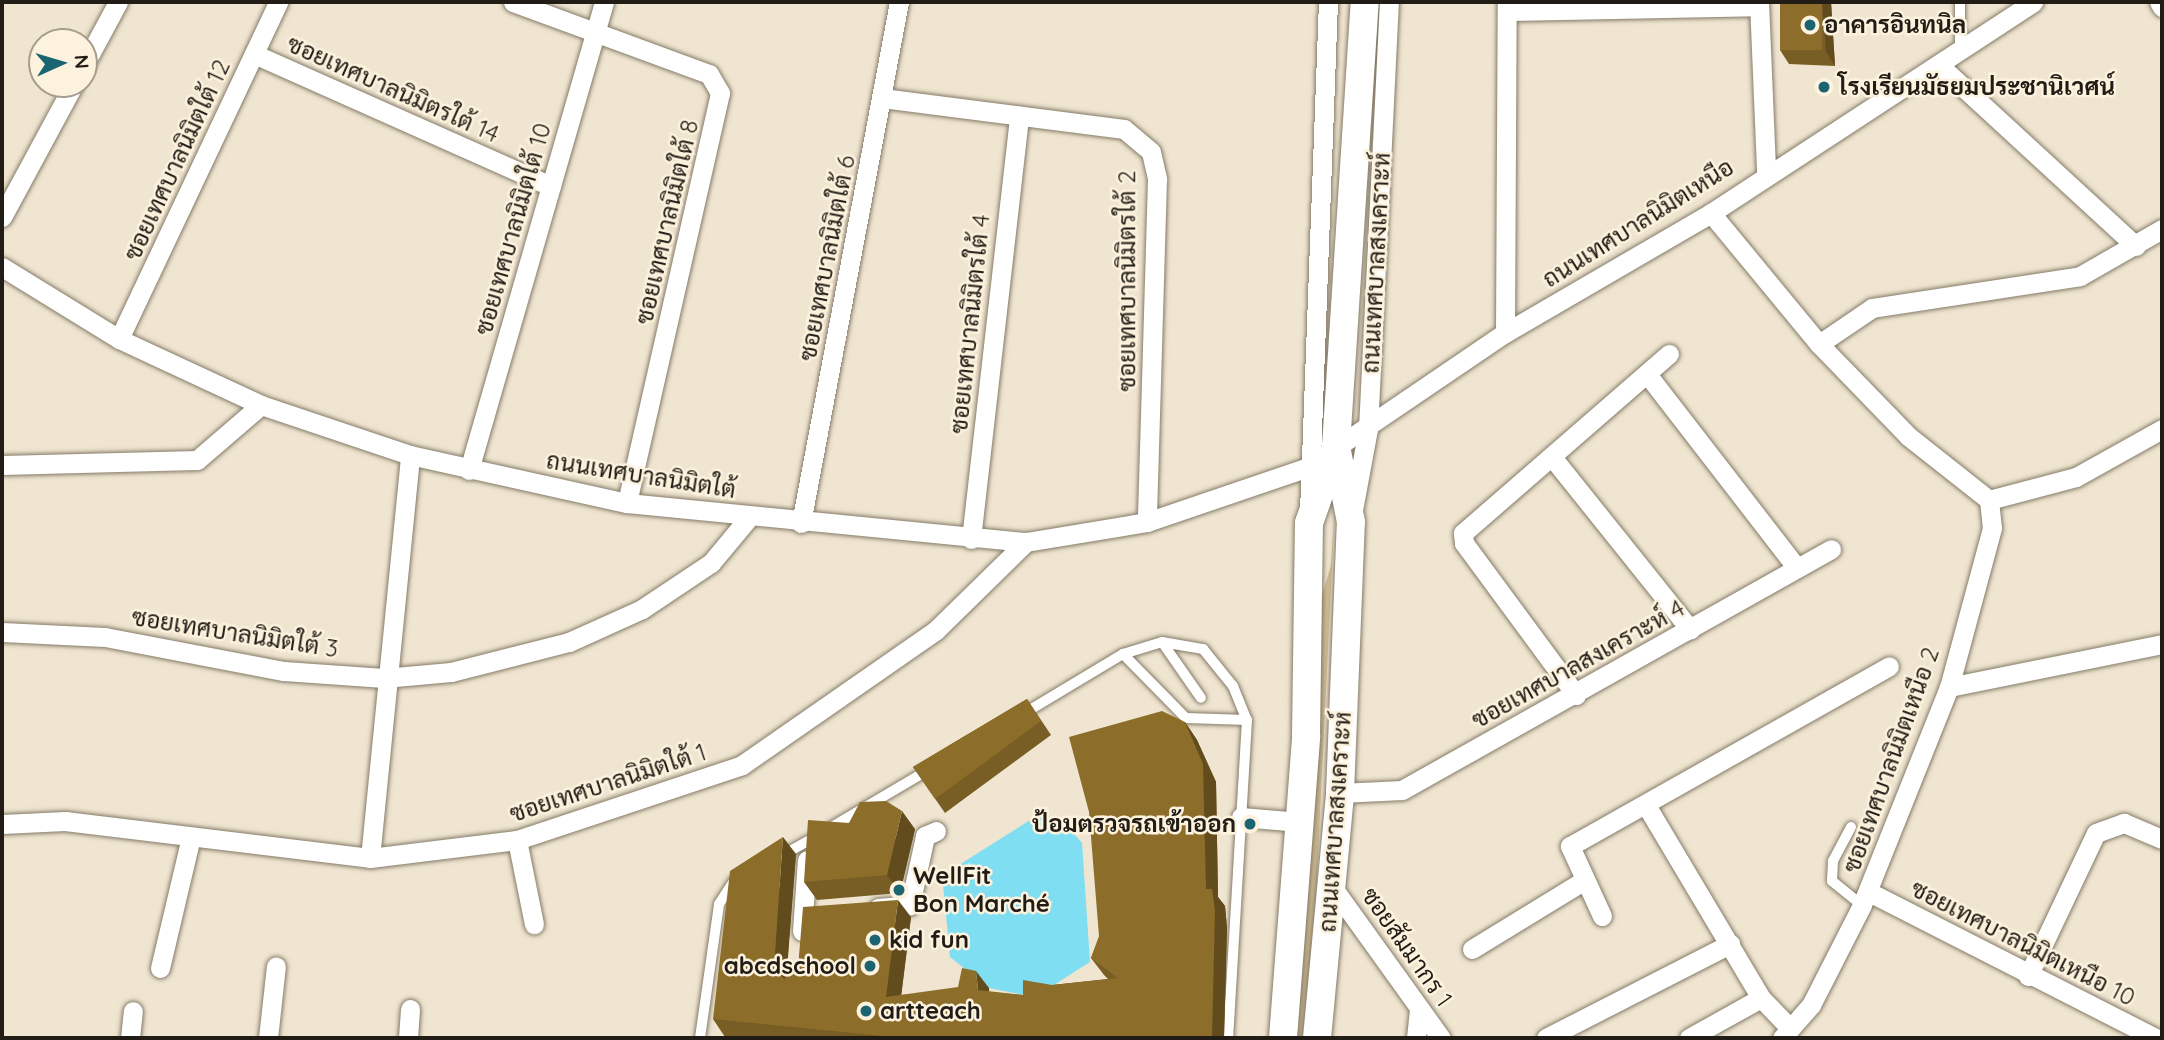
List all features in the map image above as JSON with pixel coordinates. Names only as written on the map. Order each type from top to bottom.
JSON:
[{"type":"street","points":[[98,39],[118,2]]},
{"type":"street","name":"ซอยเทศบาลนิมิตใต้ 12","points":[[119,339],[278,2]]},
{"type":"street","name":"ซอยเทศบาลนิมิตใต้ 8","points":[[513,2],[709,74],[720,93],[627,503]]},
{"type":"street","name":"ซอยเทศบาลนิมิตใต้ 10","points":[[469,470],[604,2]]},
{"type":"street","name":"ซอยเทศบาลนิมิตใต้ 6","points":[[801,523],[899,2]]},
{"type":"street","name":"ถนนเทศบาลสงเคราะห์","points":[[1283,1038],[1300,822],[1309,523],[1306,468],[1328,2]]},
{"type":"street","name":"ถนนเทศบาลสงเคราะห์","points":[[1351,522],[1336,446],[1366,2]]},
{"type":"street","name":"ถนนเทศบาลสงเคราะห์","points":[[1317,1038],[1340,793],[1351,522],[1368,429],[1389,2]]},
{"type":"street","name":"ถนนเทศบาลนิมิตเหนือ","points":[[1306,468],[1336,446],[1368,429],[1505,332],[1711,213],[1766,172],[1940,66],[2033,2]]},
{"type":"street","points":[[2159,2],[2162,7]]},
{"type":"street","points":[[1505,332],[1507,6],[1759,4],[1766,172]]},
{"type":"street","name":"ซอยเทศบาลนิมิตรใต้ 14","points":[[254,54],[551,186]]},
{"type":"street","points":[[1940,66],[2136,246]]},
{"type":"street","points":[[2,217],[66,98]]},
{"type":"street","name":"ซอยเทศบาลนิมิตรใต้ 2","points":[[882,98],[1125,129],[1151,152],[1157,180],[1147,522]]},
{"type":"street","name":"ซอยเทศบาลนิมิตรใต้ 4","points":[[971,539],[1019,116]]},
{"type":"street","points":[[1711,213],[1819,344],[1908,436],[1990,500],[2076,477],[2162,429]]},
{"type":"street","points":[[1819,344],[1872,308],[2050,283],[2101,268],[2162,229]]},
{"type":"street","name":"ถนนเทศบาลนิมิตใต้","points":[[2,267],[119,339],[261,405],[410,455],[627,503],[801,523],[1026,542],[1147,522],[1306,468]]},
{"type":"street","points":[[1576,695],[1463,537],[1669,354]]},
{"type":"street","points":[[1647,374],[1797,568]]},
{"type":"street","points":[[2,465],[197,460],[261,405]]},
{"type":"street","name":"ถนนเทศบาลสงเคราะห์","points":[[1309,523],[1336,446]]},
{"type":"street","points":[[370,858],[384,678],[410,455]]},
{"type":"street","points":[[1552,457],[1690,629]]},
{"type":"street","name":"ซอยเทศบาลนิมิตเหนือ 2","points":[[1784,1032],[1811,1005],[1865,898],[1949,687],[1992,528],[1990,500]]},
{"type":"street","name":"ซอยเทศบาลนิมิตใต้ 3","points":[[2,632],[106,637],[284,671],[384,678],[451,672],[582,637],[642,609],[711,563],[750,516]]},
{"type":"street","name":"ซอยเทศบาลนิมิตใต้ 1","points":[[2,824],[65,821],[370,858],[517,840],[742,765],[936,630],[1026,542]]},
{"type":"street","name":"ซอยเทศบาลสงเคราะห์ 4","points":[[1340,793],[1402,790],[1576,695],[1831,549]]},
{"type":"street","points":[[1949,687],[2162,644]]},
{"type":"street","points":[[1602,916],[1583,881],[1570,846],[1889,666]]},
{"type":"street","points":[[1646,805],[1784,1032]]},
{"type":"street","points":[[1241,817],[1300,822]]},
{"type":"street","points":[[2028,976],[2096,833],[2124,823],[2162,839]]},
{"type":"street","points":[[854,912],[910,905],[925,836],[936,831]]},
{"type":"street","points":[[160,968],[191,837]]},
{"type":"street","points":[[517,840],[534,924]]},
{"type":"street","points":[[801,948],[813,914],[809,841]]},
{"type":"street","points":[[1472,949],[1583,881]]},
{"type":"street","name":"ซอยสัมมากร 1","points":[[1331,885],[1441,1038]]},
{"type":"street","name":"ซอยเทศบาลนิมิตเหนือ 10","points":[[1865,898],[2156,1038]]},
{"type":"street","points":[[1546,1038],[1730,944]]},
{"type":"street","points":[[268,1038],[276,966]]},
{"type":"street","points":[[1689,1038],[1761,998]]},
{"type":"street","points":[[1416,1038],[1419,1008]]},
{"type":"street","points":[[408,1038],[410,1009]]},
{"type":"street","points":[[130,1038],[133,1011]]},
{"type":"lane","points":[[1960,2],[1961,52]]},
{"type":"lane","points":[[1162,642],[1201,698]]},
{"type":"lane","points":[[1006,723],[1123,654],[1162,642],[1188,642],[1216,660],[1247,720],[1228,1038]]},
{"type":"lane","points":[[1123,654],[1186,718],[1247,720]]},
{"type":"lane","points":[[764,865],[937,765]]},
{"type":"lane","points":[[1851,827],[1833,861],[1832,881],[1865,898]]},
{"type":"lane","points":[[700,1038],[719,904],[742,877]]},
{"type":"shaded area","points":[[1335,505],[1316,897],[1303,1038],[1290,1038],[1320,602],[1331,565]]},
{"type":"water","points":[[1038,815],[1060,818],[1082,843],[1090,962],[1035,997],[989,988],[950,957],[943,884],[962,863]]},
{"type":"building","points":[[1780,2],[1822,2],[1822,50],[1780,50]]},
{"type":"building","points":[[1027,699],[1041,721],[935,799],[913,767]]},
{"type":"building","points":[[1162,711],[1185,722],[1203,764],[1206,889],[1212,889],[1215,911],[1212,1038],[903,1038],[713,1019],[730,871],[783,837],[774,966],[784,979],[798,968],[803,907],[898,900],[886,997],[958,987],[962,968],[976,971],[978,990],[1023,995],[1023,980],[1052,985],[1118,978],[1091,958],[1099,936],[1089,812],[1069,737]]},
{"type":"building","points":[[886,801],[902,811],[887,875],[804,882],[808,820],[849,823],[860,802]]},
{"type":"place","name":"อาคารอินทนิล","points":[[1810,25]]},
{"type":"place","name":"โรงเรียนมัธยมประชานิเวศน์","points":[[1824,87]]},
{"type":"place","name":"ป้อมตรวจรถเข้าออก","points":[[1250,824]]},
{"type":"place","name":"WellFit Bon Marché","points":[[899,890]]},
{"type":"place","name":"kid fun","points":[[875,940]]},
{"type":"place","name":"abcdschool","points":[[870,966]]},
{"type":"place","name":"artteach","points":[[866,1011]]}]
